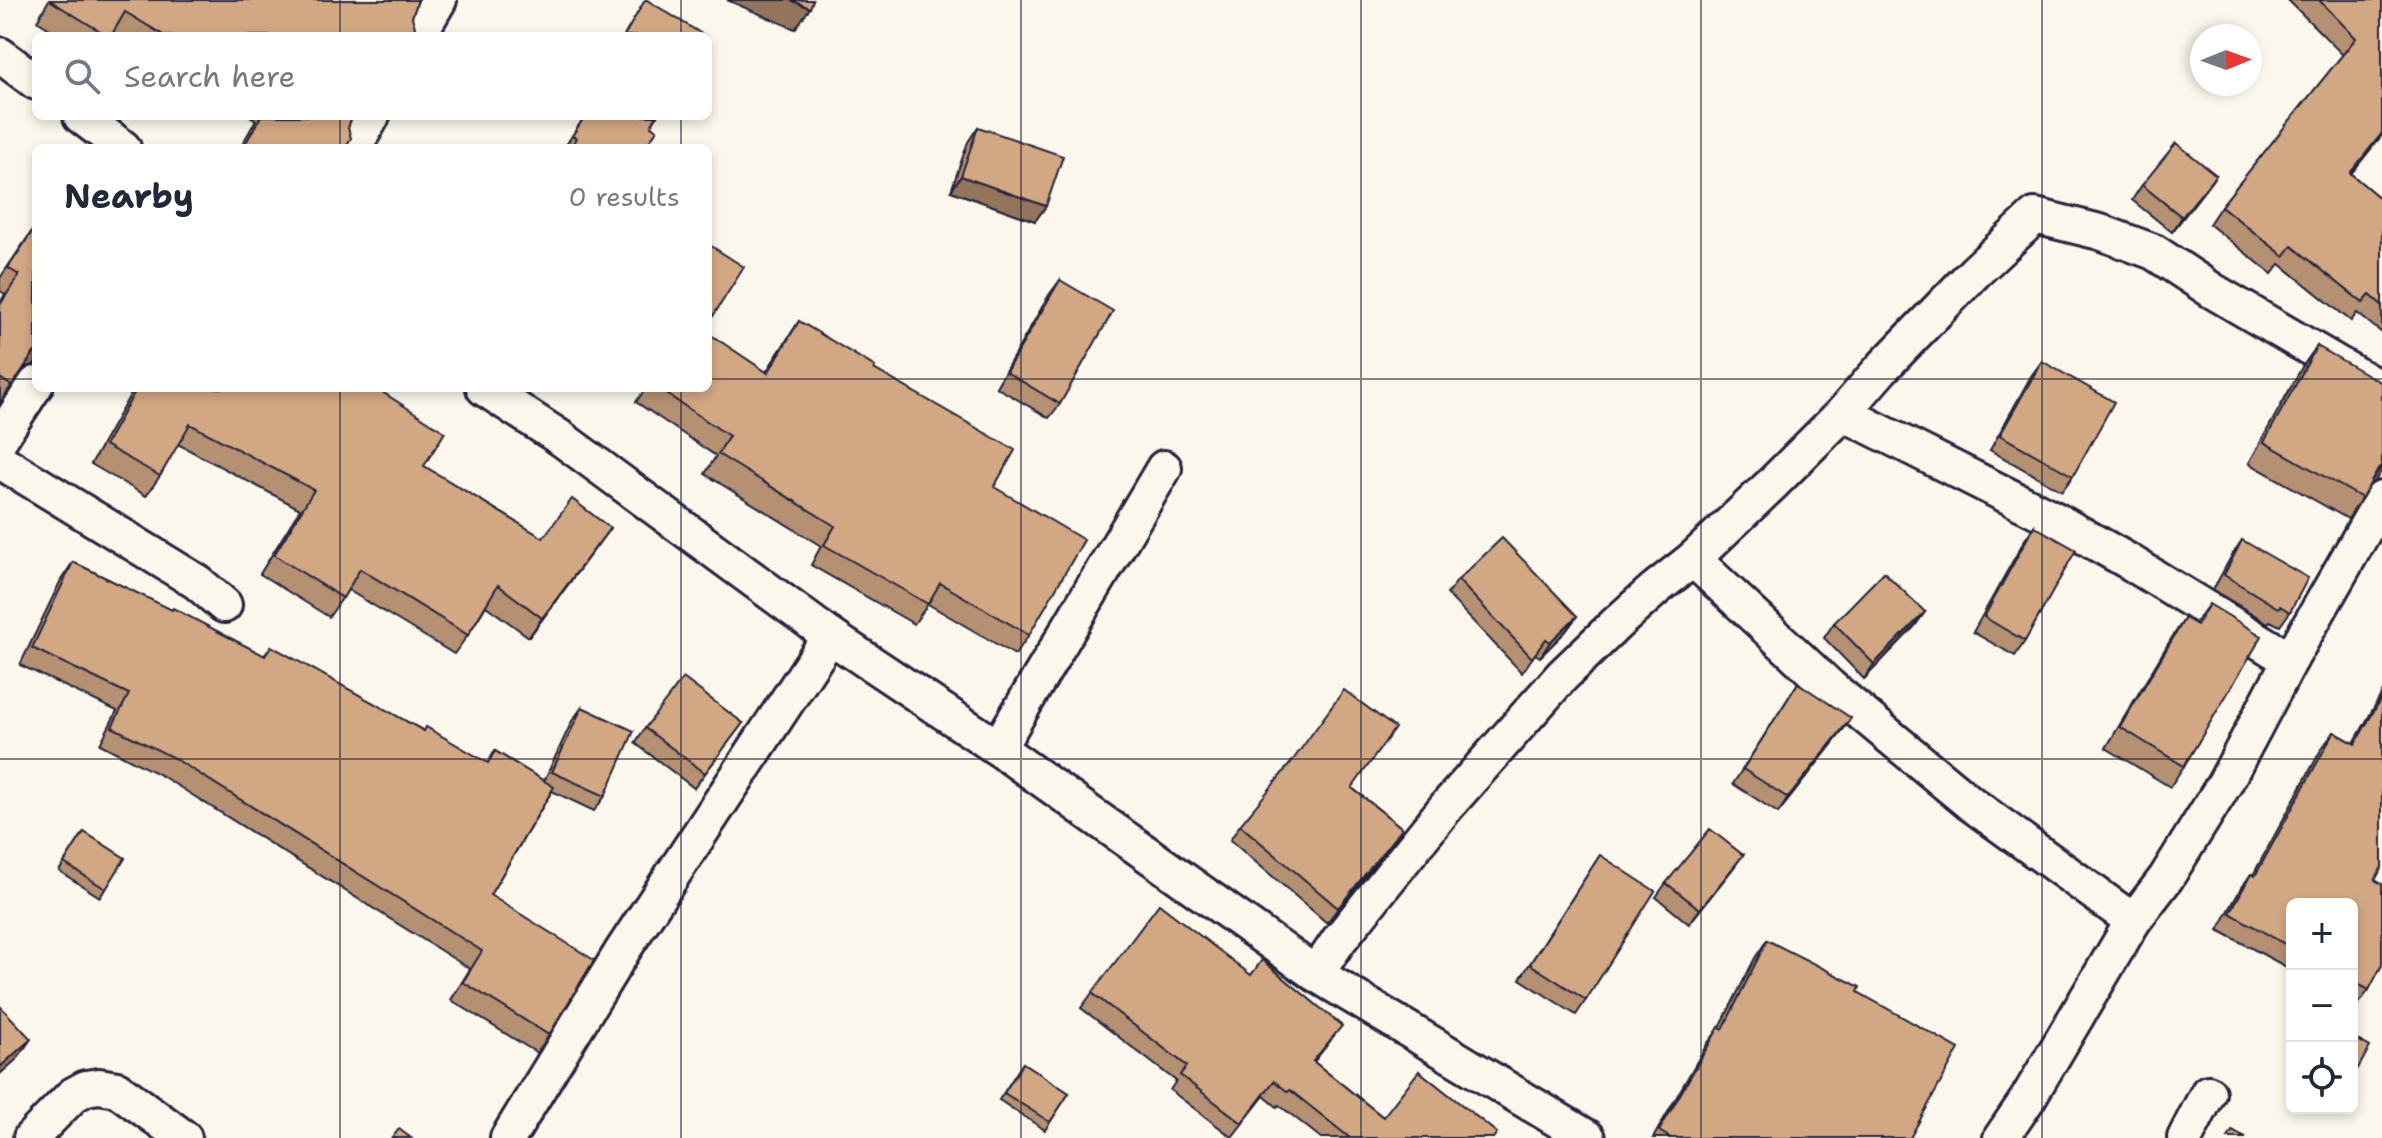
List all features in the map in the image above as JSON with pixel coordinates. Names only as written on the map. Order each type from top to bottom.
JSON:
[{"type":"street","points":[[420,32],[439,0]]},
{"type":"street","points":[[0,55],[32,79]]},
{"type":"street","points":[[86,120],[118,144]]},
{"type":"street","points":[[356,144],[370,120]]},
{"type":"street","points":[[1316,974],[1339,940],[1446,807],[1562,676],[1655,589],[1693,559],[1843,413],[1975,272],[2035,216],[2100,232],[2154,252],[2213,291],[2382,390]]},
{"type":"street","points":[[0,439],[32,390]]},
{"type":"street","points":[[490,392],[562,439],[830,636],[998,748],[1316,974],[1588,1138]]},
{"type":"street","points":[[1843,413],[2052,518],[2290,660]]},
{"type":"street","points":[[0,461],[197,582],[224,605]]},
{"type":"street","points":[[998,748],[1164,468]]},
{"type":"street","points":[[2001,1138],[2027,1100],[2133,921],[2166,878],[2225,783],[2290,660],[2382,499]]},
{"type":"street","points":[[1693,559],[1830,687],[1970,803],[2133,921]]},
{"type":"street","points":[[508,1138],[623,950],[830,636]]},
{"type":"street","points":[[31,1138],[73,1095],[99,1086],[117,1089],[184,1138]]},
{"type":"street","points":[[2185,1138],[2208,1093]]},
{"type":"building","points":[[418,0],[412,17],[415,27],[412,32],[158,32],[125,12],[113,32],[101,32],[51,1]]},
{"type":"building","points":[[647,0],[699,32],[626,32]]},
{"type":"building","points":[[791,0],[813,0],[810,8]]},
{"type":"building","points":[[2319,0],[2382,0],[2382,133],[2350,173],[2382,200],[2382,305],[2370,295],[2363,303],[2292,246],[2284,256],[2221,206],[2356,38]]},
{"type":"building","points":[[259,120],[351,120],[348,128],[351,138],[348,144],[245,144]]},
{"type":"building","points":[[582,120],[655,120],[651,126],[657,130],[648,144],[573,144],[576,138],[572,136]]},
{"type":"building","points":[[978,127],[1063,156],[1046,206],[961,176]]},
{"type":"building","points":[[2176,143],[2216,175],[2182,217],[2142,185]]},
{"type":"building","points":[[32,232],[32,356],[12,386],[0,378],[0,305],[19,275],[8,268]]},
{"type":"building","points":[[712,247],[744,267],[712,318]]},
{"type":"building","points":[[1060,280],[1113,311],[1060,404],[1006,372]]},
{"type":"building","points":[[799,321],[874,369],[1015,450],[994,487],[1084,540],[1029,635],[940,583],[928,604],[824,545],[835,526],[718,454],[729,436],[664,392],[712,392],[712,336],[768,373]]},
{"type":"building","points":[[2317,346],[2382,383],[2382,466],[2362,498],[2264,442]]},
{"type":"building","points":[[2042,361],[2114,402],[2073,476],[2000,435]]},
{"type":"building","points":[[135,392],[382,392],[445,432],[424,466],[543,538],[572,499],[610,528],[542,618],[498,585],[468,635],[360,569],[343,598],[274,555],[314,490],[190,424],[160,476],[105,445]]},
{"type":"building","points":[[2034,526],[2076,550],[2025,641],[1984,617]]},
{"type":"building","points":[[1502,538],[1577,616],[1550,642],[1546,639],[1532,658],[1458,580]]},
{"type":"building","points":[[2242,540],[2308,578],[2290,612],[2224,575]]},
{"type":"building","points":[[73,562],[173,608],[265,656],[271,646],[488,763],[495,751],[554,787],[490,895],[594,960],[549,1035],[463,982],[482,951],[174,758],[112,727],[129,694],[32,648]]},
{"type":"building","points":[[1884,572],[1925,612],[1874,664],[1834,623]]},
{"type":"building","points":[[2209,604],[2262,636],[2184,766],[2120,727],[2185,618],[2197,625]]},
{"type":"building","points":[[683,678],[743,723],[705,773],[645,728]]},
{"type":"building","points":[[1798,683],[1851,718],[1788,798],[1743,769]]},
{"type":"building","points":[[1344,690],[1395,728],[1352,788],[1402,828],[1338,908],[1240,825]]},
{"type":"building","points":[[2382,697],[2382,867],[2375,880],[2382,884],[2382,965],[2369,990],[2358,984],[2358,898],[2286,898],[2286,945],[2230,913],[2251,874],[2255,876],[2334,732],[2355,744]]},
{"type":"building","points":[[582,707],[634,731],[605,796],[552,772]]},
{"type":"building","points":[[1710,829],[1743,855],[1700,909],[1666,883]]},
{"type":"building","points":[[84,832],[125,858],[106,889],[64,863]]},
{"type":"building","points":[[1600,855],[1655,891],[1586,1000],[1530,964]]},
{"type":"building","points":[[1159,904],[1251,975],[1262,960],[1342,1026],[1313,1061],[1383,1117],[1419,1071],[1497,1133],[1493,1138],[1350,1138],[1274,1081],[1242,1123],[1180,1075],[1187,1066],[1092,993]]},
{"type":"building","points":[[1767,940],[1860,987],[1858,992],[1959,1049],[1910,1138],[1671,1138],[1659,1131],[1719,1027],[1723,1029]]},
{"type":"building","points":[[0,1006],[31,1039],[0,1067]]},
{"type":"building","points":[[2358,1040],[2370,1047],[2358,1068]]},
{"type":"building","points":[[1023,1063],[1069,1093],[1050,1122],[1004,1093]]},
{"type":"building","points":[[399,1129],[411,1138],[392,1138]]},
{"type":"building","points":[[2232,1131],[2246,1138],[2228,1138]]}]
